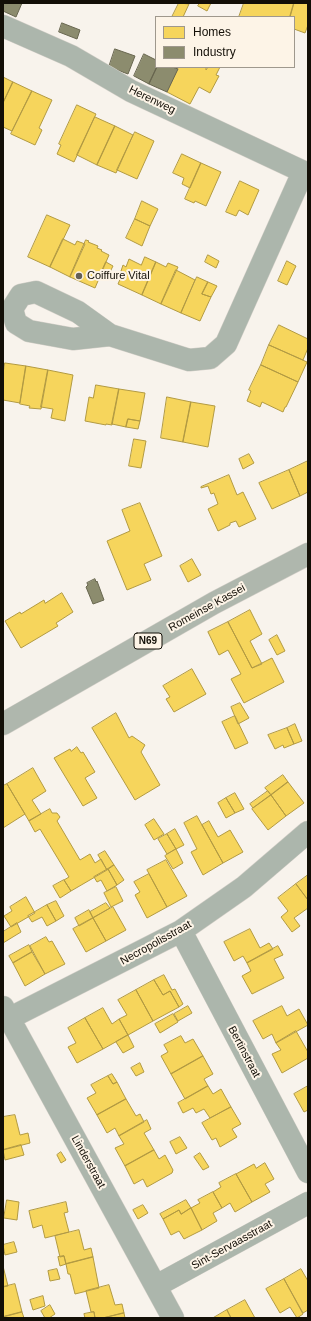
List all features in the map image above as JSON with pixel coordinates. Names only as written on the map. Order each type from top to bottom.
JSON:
[{"type":"main road","name":"Romeinse Kassei","points":[[3,724],[214,603],[308,554]]},
{"type":"street","name":"Herenweg","points":[[3,26],[71,56],[131,91],[306,173],[226,344],[210,358],[189,360],[110,335]]},
{"type":"street","name":"Necropolisstraat","points":[[6,1013],[181,931],[244,887],[308,832]]},
{"type":"street","name":"Bertinstraat","points":[[181,931],[308,1172]]},
{"type":"street","name":"Linderstraat","points":[[6,1013],[173,1318]]},
{"type":"street","name":"Sint-Servaasstraat","points":[[156,1286],[308,1203]]},
{"type":"building: Homes","points":[[179,3],[189,4],[183,16],[172,16]]},
{"type":"building: Homes","points":[[200,3],[211,3],[207,11],[198,6]]},
{"type":"building: Homes","points":[[244,3],[294,3],[290,16],[239,16]]},
{"type":"building: Homes","points":[[294,3],[308,3],[308,25],[305,33],[295,29],[295,16],[290,16]]},
{"type":"building: Homes","points":[[179,68],[206,68],[206,70],[207,68],[220,68],[216,75],[219,76],[210,93],[199,87],[190,104],[167,92]]},
{"type":"building: Homes","points":[[3,77],[13,82],[3,103]]},
{"type":"building: Homes","points":[[13,82],[32,91],[12,131],[3,127],[3,103]]},
{"type":"building: Homes","points":[[32,91],[52,100],[39,128],[42,130],[35,145],[11,134]]},
{"type":"building: Homes","points":[[77,105],[96,114],[74,162],[57,154],[61,145],[59,144]]},
{"type":"building: Homes","points":[[95,117],[115,126],[97,165],[77,155]]},
{"type":"building: Homes","points":[[115,126],[133,135],[116,173],[97,165]]},
{"type":"building: Homes","points":[[135,132],[154,141],[137,179],[117,170]]},
{"type":"building: Homes","points":[[182,154],[201,163],[190,188],[182,184],[184,178],[173,173]]},
{"type":"building: Homes","points":[[201,163],[221,172],[206,206],[195,201],[194,203],[185,199]]},
{"type":"building: Homes","points":[[240,181],[259,190],[248,215],[239,210],[236,216],[226,212]]},
{"type":"building: Homes","points":[[142,201],[158,209],[150,226],[135,219]]},
{"type":"building: Homes","points":[[47,215],[70,225],[50,267],[28,257]]},
{"type":"building: Homes","points":[[135,219],[150,226],[142,246],[126,238]]},
{"type":"building: Homes","points":[[63,239],[75,245],[77,241],[85,244],[70,277],[50,267]]},
{"type":"building: Homes","points":[[86,240],[98,246],[97,248],[109,255],[95,288],[70,277]]},
{"type":"building: Homes","points":[[208,255],[219,261],[216,268],[205,262]]},
{"type":"building: Homes","points":[[145,257],[156,262],[142,295],[118,284],[123,272],[121,271],[123,265],[126,267],[129,259],[141,265]]},
{"type":"building: Homes","points":[[287,261],[296,266],[287,285],[278,281]]},
{"type":"building: Homes","points":[[106,262],[113,266],[109,274],[102,271]]},
{"type":"building: Homes","points":[[156,262],[166,267],[168,263],[178,267],[161,304],[142,295]]},
{"type":"building: Homes","points":[[176,270],[195,280],[181,313],[161,304]]},
{"type":"building: Homes","points":[[197,277],[208,282],[202,294],[211,297],[200,321],[181,313]]},
{"type":"building: Homes","points":[[208,282],[217,286],[211,297],[202,294]]},
{"type":"building: Homes","points":[[279,325],[308,339],[308,348],[303,360],[269,345]]},
{"type":"building: Homes","points":[[269,345],[307,362],[298,382],[261,365]]},
{"type":"building: Homes","points":[[5,363],[26,366],[20,403],[3,400],[3,374]]},
{"type":"building: Homes","points":[[261,365],[298,382],[283,412],[262,402],[260,407],[247,401],[251,391],[249,390]]},
{"type":"building: Homes","points":[[26,366],[48,370],[41,409],[29,408],[30,406],[20,404]]},
{"type":"building: Homes","points":[[48,370],[73,375],[65,421],[51,418],[53,409],[41,407]]},
{"type":"building: Homes","points":[[96,385],[119,389],[112,425],[85,421],[89,397],[93,398]]},
{"type":"building: Homes","points":[[119,389],[145,393],[140,421],[128,419],[126,427],[112,424]]},
{"type":"building: Homes","points":[[167,397],[191,402],[183,442],[161,438]]},
{"type":"building: Homes","points":[[191,402],[215,406],[208,447],[183,442]]},
{"type":"building: Homes","points":[[128,419],[140,421],[138,429],[126,427]]},
{"type":"building: Homes","points":[[134,439],[146,441],[141,468],[129,466]]},
{"type":"building: Homes","points":[[249,454],[254,463],[243,469],[239,459]]},
{"type":"building: Homes","points":[[308,461],[308,492],[300,496],[289,470]]},
{"type":"building: Homes","points":[[289,470],[300,496],[272,509],[259,483]]},
{"type":"building: Homes","points":[[229,475],[237,495],[243,492],[256,519],[239,527],[236,521],[218,531],[208,509],[218,504],[214,493],[211,494],[208,486],[201,487]]},
{"type":"building: Homes","points":[[140,503],[162,556],[144,564],[151,580],[127,590],[107,541],[130,531],[122,510]]},
{"type":"building: Homes","points":[[192,559],[201,575],[188,582],[180,566]]},
{"type":"building: Homes","points":[[62,593],[73,612],[56,623],[58,626],[21,648],[5,621],[20,612],[21,614],[44,600],[45,603]]},
{"type":"building: Homes","points":[[250,610],[262,634],[250,641],[262,664],[252,668],[228,622]]},
{"type":"building: Homes","points":[[228,622],[252,668],[272,658],[284,682],[244,703],[231,679],[241,674],[228,650],[219,655],[208,632]]},
{"type":"building: Homes","points":[[277,635],[285,651],[277,655],[269,640]]},
{"type":"building: Homes","points":[[192,669],[206,694],[174,712],[166,699],[170,697],[163,686]]},
{"type":"building: Homes","points":[[240,703],[249,718],[238,724],[231,707]]},
{"type":"building: Homes","points":[[116,713],[129,738],[132,736],[145,745],[141,752],[160,785],[135,800],[92,728]]},
{"type":"building: Homes","points":[[235,716],[248,743],[235,749],[222,722]]},
{"type":"building: Homes","points":[[295,724],[302,741],[294,744],[287,728]]},
{"type":"building: Homes","points":[[287,728],[294,744],[284,748],[283,745],[275,749],[268,735]]},
{"type":"building: Homes","points":[[77,747],[81,753],[83,752],[95,772],[85,778],[97,798],[83,806],[54,758],[70,749],[71,751]]},
{"type":"building: Homes","points":[[33,768],[46,791],[32,800],[41,814],[29,821],[7,784]]},
{"type":"building: Homes","points":[[283,775],[288,782],[271,795],[265,788]]},
{"type":"building: Homes","points":[[288,782],[304,803],[286,816],[271,795]]},
{"type":"building: Homes","points":[[7,784],[25,814],[3,828],[3,786]]},
{"type":"building: Homes","points":[[268,791],[271,795],[253,808],[250,804]]},
{"type":"building: Homes","points":[[235,793],[244,809],[235,813],[226,798]]},
{"type":"building: Homes","points":[[271,795],[286,816],[268,830],[252,809]]},
{"type":"building: Homes","points":[[226,798],[235,813],[226,818],[218,803]]},
{"type":"building: Homes","points":[[50,809],[52,813],[57,813],[60,817],[57,821],[80,860],[90,854],[95,863],[101,859],[107,870],[71,891],[64,880],[69,877],[40,829],[35,832],[29,821]]},
{"type":"building: Homes","points":[[197,816],[223,863],[203,875],[191,852],[197,849],[184,823]]},
{"type":"building: Homes","points":[[154,819],[164,834],[154,840],[145,825]]},
{"type":"building: Homes","points":[[209,821],[218,837],[230,830],[243,852],[223,863],[202,825]]},
{"type":"building: Homes","points":[[175,829],[184,845],[176,849],[167,834]]},
{"type":"building: Homes","points":[[167,834],[176,849],[167,854],[158,839]]},
{"type":"building: Homes","points":[[176,849],[183,863],[173,869],[165,856]]},
{"type":"building: Homes","points":[[105,851],[114,865],[107,870],[98,855]]},
{"type":"building: Homes","points":[[166,860],[187,896],[167,907],[147,870]]},
{"type":"building: Homes","points":[[114,865],[124,880],[117,885],[108,869]]},
{"type":"building: Homes","points":[[108,869],[117,885],[107,891],[101,880],[97,882],[94,877]]},
{"type":"building: Homes","points":[[149,874],[167,907],[147,918],[135,895],[140,892],[134,882]]},
{"type":"building: Homes","points":[[308,875],[308,900],[296,884]]},
{"type":"building: Homes","points":[[64,880],[71,891],[60,898],[53,886]]},
{"type":"building: Homes","points":[[296,884],[308,900],[308,908],[294,918],[300,926],[292,932],[281,917],[288,911],[278,898]]},
{"type":"building: Homes","points":[[116,887],[123,901],[111,907],[104,893]]},
{"type":"building: Homes","points":[[26,897],[35,913],[11,927],[4,916],[12,911],[10,907]]},
{"type":"building: Homes","points":[[56,901],[64,916],[56,921],[47,905]]},
{"type":"building: Homes","points":[[106,903],[110,908],[93,918],[90,912]]},
{"type":"building: Homes","points":[[47,905],[56,921],[47,926],[42,917],[32,922],[28,916]]},
{"type":"building: Homes","points":[[113,907],[126,930],[106,941],[93,918]]},
{"type":"building: Homes","points":[[89,910],[93,918],[79,926],[75,918]]},
{"type":"building: Homes","points":[[93,918],[106,941],[86,952],[73,929]]},
{"type":"building: Homes","points":[[17,923],[21,932],[3,943],[3,932]]},
{"type":"building: Homes","points":[[250,929],[260,948],[269,943],[273,949],[247,963],[243,956],[234,961],[224,942]]},
{"type":"building: Homes","points":[[46,937],[49,942],[52,941],[65,964],[45,974],[30,946]]},
{"type":"building: Homes","points":[[29,945],[32,952],[13,963],[9,956]]},
{"type":"building: Homes","points":[[278,946],[283,955],[274,959],[284,978],[252,994],[242,976],[251,971],[247,963]]},
{"type":"building: Homes","points":[[32,952],[45,974],[25,986],[13,963]]},
{"type":"building: Homes","points":[[164,975],[172,990],[175,989],[183,1004],[179,1007],[170,991],[163,995],[154,980]]},
{"type":"building: Homes","points":[[154,980],[163,995],[170,991],[179,1007],[153,1021],[136,990]]},
{"type":"building: Homes","points":[[136,990],[153,1021],[128,1035],[119,1019],[127,1015],[118,1000]]},
{"type":"building: Homes","points":[[188,1006],[192,1013],[178,1021],[174,1014]]},
{"type":"building: Homes","points":[[282,1006],[287,1016],[299,1009],[308,1025],[276,1043],[272,1034],[263,1039],[253,1021]]},
{"type":"building: Homes","points":[[103,1008],[112,1024],[119,1019],[128,1035],[103,1049],[85,1018]]},
{"type":"building: Homes","points":[[173,1014],[178,1022],[160,1033],[155,1024]]},
{"type":"building: Homes","points":[[85,1018],[103,1049],[77,1063],[68,1047],[76,1043],[68,1028]]},
{"type":"building: Homes","points":[[296,1031],[308,1052],[308,1058],[282,1073],[272,1054],[281,1050],[276,1043]]},
{"type":"building: Homes","points":[[128,1035],[134,1047],[123,1053],[116,1042]]},
{"type":"building: Homes","points":[[181,1036],[185,1043],[193,1039],[203,1056],[171,1074],[161,1056],[168,1052],[164,1045]]},
{"type":"building: Homes","points":[[203,1056],[213,1074],[204,1079],[208,1086],[185,1099],[171,1074]]},
{"type":"building: Homes","points":[[140,1063],[144,1072],[136,1076],[131,1068]]},
{"type":"building: Homes","points":[[112,1074],[117,1082],[113,1084],[108,1076]]},
{"type":"building: Homes","points":[[108,1076],[113,1084],[117,1082],[126,1099],[97,1115],[87,1098],[96,1093],[91,1085]]},
{"type":"building: Homes","points":[[208,1086],[213,1094],[221,1089],[231,1107],[210,1118],[204,1109],[196,1113],[193,1108],[183,1113],[178,1103]]},
{"type":"building: Homes","points":[[308,1086],[308,1110],[304,1112],[294,1094]]},
{"type":"building: Homes","points":[[126,1099],[136,1116],[140,1114],[144,1122],[119,1136],[115,1128],[107,1133],[97,1115]]},
{"type":"building: Homes","points":[[231,1107],[241,1124],[232,1129],[237,1137],[220,1147],[216,1138],[212,1140],[202,1123]]},
{"type":"building: Homes","points":[[15,1115],[20,1135],[28,1133],[30,1143],[3,1150],[3,1117]]},
{"type":"building: Homes","points":[[147,1120],[151,1129],[144,1133],[154,1150],[125,1166],[115,1148],[124,1144],[119,1136]]},
{"type":"building: Homes","points":[[180,1137],[187,1148],[176,1154],[170,1142]]},
{"type":"building: Homes","points":[[21,1145],[24,1155],[5,1160],[3,1150]]},
{"type":"building: Homes","points":[[154,1150],[159,1159],[165,1155],[173,1170],[172,1173],[147,1187],[143,1179],[134,1184],[125,1166]]},
{"type":"building: Homes","points":[[61,1152],[66,1160],[61,1163],[57,1155]]},
{"type":"building: Homes","points":[[200,1153],[209,1167],[203,1170],[194,1157]]},
{"type":"building: Homes","points":[[265,1163],[274,1179],[265,1184],[270,1192],[252,1202],[236,1174],[254,1164],[256,1168]]},
{"type":"building: Homes","points":[[236,1174],[252,1202],[235,1212],[230,1203],[222,1208],[213,1192],[221,1187],[219,1183]]},
{"type":"building: Homes","points":[[213,1192],[222,1208],[213,1213],[217,1221],[202,1230],[191,1208],[200,1203],[198,1200]]},
{"type":"building: Homes","points":[[7,1200],[19,1202],[17,1220],[4,1218]]},
{"type":"building: Homes","points":[[186,1200],[191,1208],[181,1214],[179,1210],[163,1219],[160,1214]]},
{"type":"building: Homes","points":[[66,1202],[68,1212],[64,1213],[69,1232],[45,1238],[42,1225],[33,1228],[29,1211]]},
{"type":"building: Homes","points":[[143,1205],[148,1213],[138,1219],[133,1210]]},
{"type":"building: Homes","points":[[191,1208],[202,1230],[184,1239],[179,1231],[171,1235],[163,1219],[179,1210],[181,1214]]},
{"type":"building: Homes","points":[[79,1230],[84,1250],[91,1248],[93,1257],[66,1264],[64,1256],[60,1257],[55,1236]]},
{"type":"building: Homes","points":[[14,1242],[17,1252],[5,1255],[3,1245]]},
{"type":"building: Homes","points":[[64,1256],[66,1264],[60,1266],[58,1257]]},
{"type":"building: Homes","points":[[93,1257],[99,1288],[75,1294],[66,1264]]},
{"type":"building: Homes","points":[[3,1266],[8,1286],[3,1287]]},
{"type":"building: Homes","points":[[57,1269],[60,1279],[50,1281],[48,1271]]},
{"type":"building: Homes","points":[[301,1269],[308,1281],[308,1310],[303,1313],[284,1279]]},
{"type":"building: Homes","points":[[284,1279],[303,1314],[297,1318],[290,1307],[280,1313],[266,1289]]},
{"type":"building: Homes","points":[[15,1284],[22,1312],[3,1317],[3,1287]]},
{"type":"building: Homes","points":[[109,1285],[115,1305],[122,1304],[124,1313],[103,1318],[95,1318],[94,1312],[91,1312],[86,1291]]},
{"type":"building: Homes","points":[[43,1296],[45,1306],[33,1310],[30,1300]]},
{"type":"building: Homes","points":[[245,1300],[255,1318],[231,1318],[227,1310]]},
{"type":"building: Homes","points":[[50,1305],[55,1314],[49,1318],[45,1318],[41,1311]]},
{"type":"building: Homes","points":[[227,1310],[231,1318],[213,1318]]},
{"type":"building: Homes","points":[[22,1312],[24,1318],[3,1318],[3,1317]]},
{"type":"building: Homes","points":[[94,1312],[95,1318],[85,1318],[84,1314]]},
{"type":"building: Homes","points":[[124,1313],[125,1318],[103,1318]]},
{"type":"building: Industry","points":[[3,3],[22,3],[16,17],[3,11]]},
{"type":"building: Industry","points":[[62,23],[80,30],[77,39],[59,32]]},
{"type":"building: Industry","points":[[115,49],[135,56],[128,74],[109,67]]},
{"type":"building: Industry","points":[[144,54],[155,60],[155,68],[157,68],[149,84],[134,76]]},
{"type":"building: Industry","points":[[157,68],[178,69],[167,92],[149,84]]},
{"type":"building: Industry","points":[[95,579],[104,600],[93,604],[86,587],[88,585],[87,583]]},
{"type":"place","name":"Coiffure Vital","points":[[79,276]]}]
